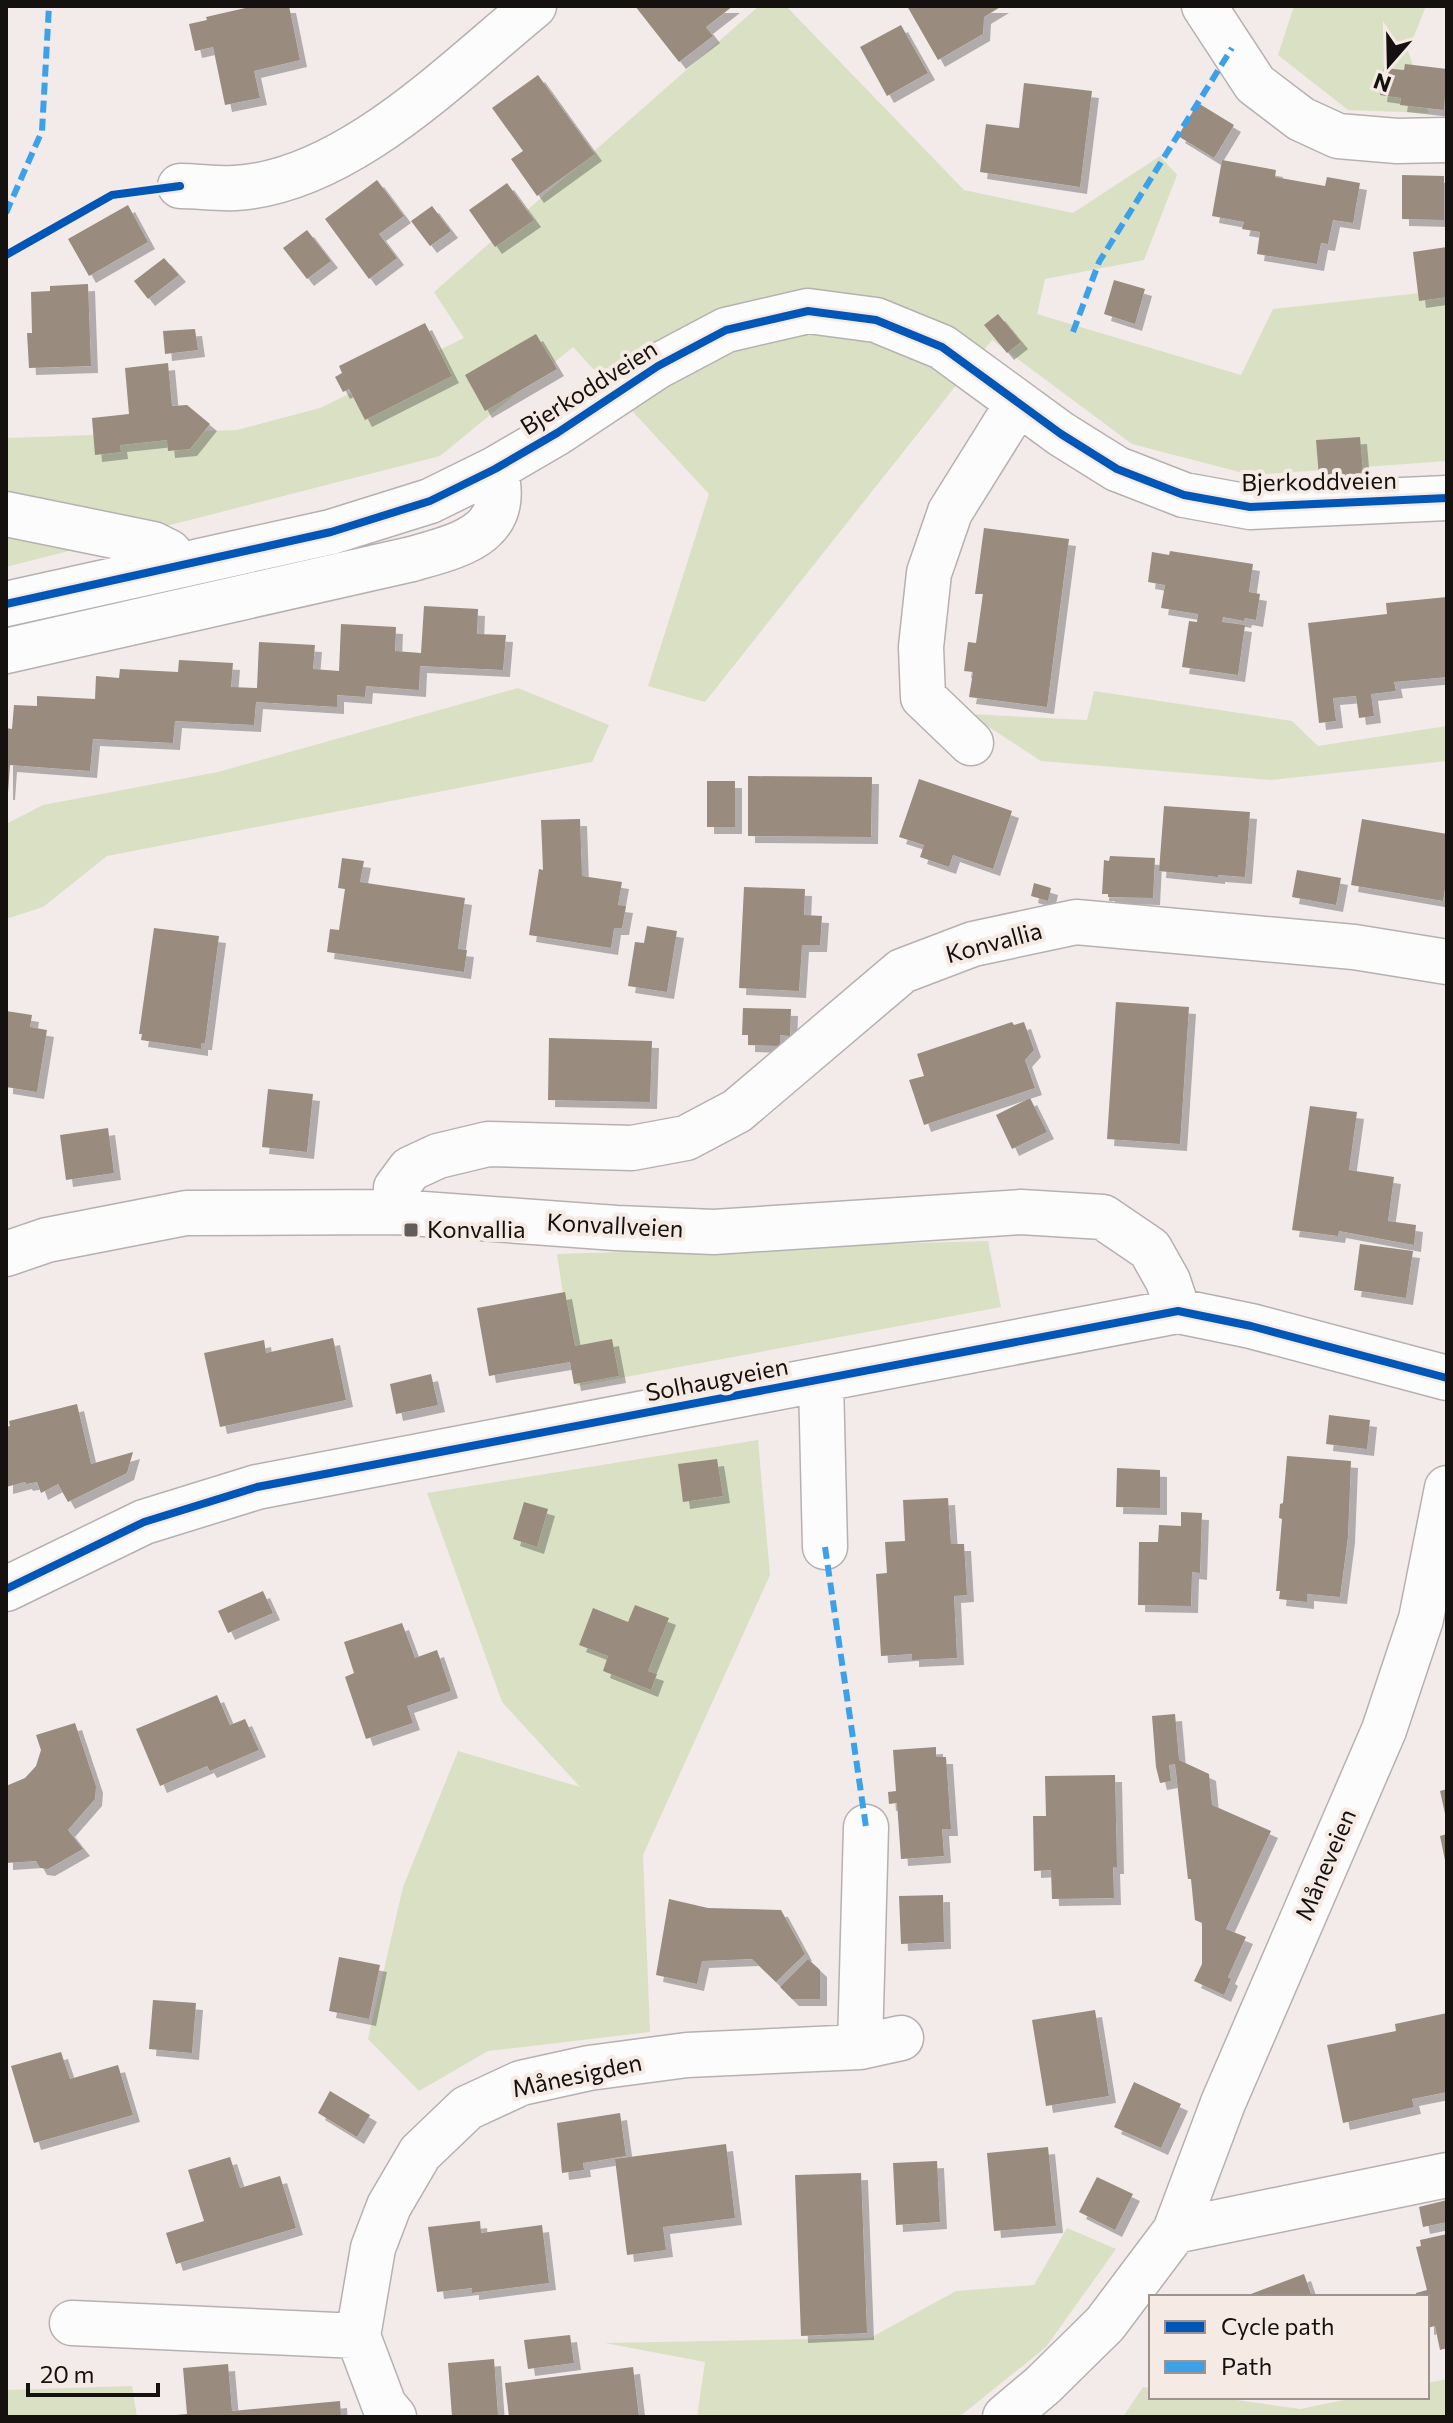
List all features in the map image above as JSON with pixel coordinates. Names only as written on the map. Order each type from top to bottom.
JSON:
[{"type":"street","points":[[180,186],[235,188],[281,180],[329,160],[390,125],[534,6]]},
{"type":"street","points":[[1204,6],[1255,84],[1301,119],[1338,136],[1397,141],[1447,140]]},
{"type":"street","name":"Bjerkoddveien","points":[[6,604],[331,532],[430,501],[495,469],[557,433],[658,366],[726,330],[808,311],[876,320],[942,347],[1018,403],[1117,469],[1184,495],[1250,507],[1447,498]]},
{"type":"street","points":[[971,743],[923,697],[921,647],[929,573],[950,512],[1018,403]]},
{"type":"street","points":[[6,651],[412,559],[455,546],[474,538],[494,516],[499,500],[495,469]]},
{"type":"street","points":[[6,514],[153,544],[169,552],[170,566]]},
{"type":"street","name":"Konvallia","points":[[396,1212],[396,1188],[410,1169],[438,1156],[488,1144],[632,1148],[686,1138],[737,1111],[902,971],[973,944],[1076,922],[1354,947],[1447,962]]},
{"type":"street","name":"Konvallveien","points":[[6,1254],[47,1240],[186,1213],[396,1212],[714,1232],[1021,1212],[1103,1217],[1150,1249],[1168,1281],[1178,1311]]},
{"type":"street","name":"Solhaugveien","points":[[6,1589],[144,1522],[257,1487],[1178,1311],[1251,1326],[1447,1378]]},
{"type":"street","points":[[821,1381],[825,1547]]},
{"type":"street","name":"Måneveien","points":[[1005,2417],[1043,2385],[1105,2324],[1175,2231],[1223,2103],[1384,1730],[1421,1619],[1447,1488]]},
{"type":"street","name":"Månesigden","points":[[358,2336],[373,2248],[389,2206],[420,2153],[467,2108],[521,2083],[589,2068],[687,2055],[880,2042],[866,1827]]},
{"type":"street","points":[[1175,2231],[1447,2175]]},
{"type":"street","points":[[72,2323],[358,2336],[384,2405],[394,2417]]},
{"type":"green space","points":[[759,6],[786,6],[964,190],[1073,213],[1160,156],[1177,175],[1144,260],[1045,279],[1037,314],[1241,375],[1273,309],[1447,290],[1447,461],[1251,475],[1132,444],[992,340],[705,702],[648,686],[709,494],[573,347],[440,456],[6,567],[6,438],[237,430],[320,408],[464,338],[434,292]]},
{"type":"green space","points":[[1294,6],[1426,6],[1408,51],[1429,113],[1348,110],[1278,55]]},
{"type":"green space","points":[[518,688],[609,725],[592,762],[107,856],[43,907],[6,919],[6,824],[43,805],[218,772]]},
{"type":"green space","points":[[1094,691],[1292,721],[1318,746],[1447,726],[1447,761],[1271,780],[1041,761],[969,714],[1087,720]]},
{"type":"green space","points":[[988,1241],[1001,1307],[577,1386],[557,1254]]},
{"type":"green space","points":[[758,1440],[770,1575],[643,1855],[650,2032],[488,2051],[419,2091],[368,2039],[403,1887],[458,1751],[580,1787],[502,1702],[427,1493]]},
{"type":"green space","points":[[1067,2228],[1116,2249],[1046,2347],[959,2417],[697,2417],[705,2362],[605,2343],[870,2338],[956,2291],[1034,2285]]},
{"type":"green space","points":[[1447,2379],[1447,2417],[1123,2417],[1143,2387],[1149,2388],[1149,2399],[1229,2399],[1300,2409],[1349,2399],[1429,2399],[1429,2383]]},
{"type":"green space","points":[[132,2386],[137,2417],[6,2417],[6,2390]]},
{"type":"building","points":[[254,6],[289,6],[300,60],[254,71],[260,98],[225,105],[213,47],[195,51],[189,24]]},
{"type":"building","points":[[635,6],[733,6],[706,27],[713,36],[679,62]]},
{"type":"building","points":[[907,6],[1002,6],[984,17],[983,34],[938,60]]},
{"type":"building","points":[[901,25],[928,73],[887,96],[860,47]]},
{"type":"building","points":[[1405,64],[1447,69],[1444,110],[1400,105],[1401,98],[1380,95],[1384,68],[1404,70]]},
{"type":"building","points":[[538,75],[595,154],[537,196],[511,159],[523,151],[492,108]]},
{"type":"building","points":[[1024,83],[1092,91],[1080,187],[980,172],[986,124],[1019,128]]},
{"type":"building","points":[[1198,103],[1234,125],[1214,158],[1178,136]]},
{"type":"building","points":[[1222,160],[1276,170],[1275,177],[1325,186],[1327,177],[1360,183],[1353,223],[1333,220],[1328,244],[1321,243],[1317,264],[1257,254],[1260,232],[1242,229],[1244,222],[1212,216]]},
{"type":"building","points":[[1402,175],[1444,176],[1444,220],[1402,219]]},
{"type":"building","points":[[377,180],[404,216],[379,234],[397,258],[369,279],[325,219]]},
{"type":"building","points":[[507,183],[534,220],[495,247],[469,210]]},
{"type":"building","points":[[128,205],[148,242],[89,276],[68,239]]},
{"type":"building","points":[[432,206],[451,231],[430,246],[411,221]]},
{"type":"building","points":[[307,230],[331,261],[307,279],[283,248]]},
{"type":"building","points":[[1447,247],[1447,297],[1419,301],[1413,252]]},
{"type":"building","points":[[164,258],[179,275],[148,299],[134,281]]},
{"type":"building","points":[[1114,280],[1145,289],[1135,324],[1104,314]]},
{"type":"building","points":[[88,284],[91,366],[29,368],[27,333],[32,333],[31,292],[50,291],[50,286]]},
{"type":"building","points":[[998,314],[1021,342],[1007,353],[984,325]]},
{"type":"building","points":[[425,323],[452,376],[365,420],[349,389],[343,392],[335,377],[342,373],[339,366]]},
{"type":"building","points":[[195,329],[198,350],[165,354],[163,331]]},
{"type":"building","points":[[536,334],[557,369],[485,411],[465,375]]},
{"type":"building","points":[[168,363],[172,406],[187,405],[210,424],[190,449],[168,451],[167,440],[120,445],[121,452],[95,455],[92,418],[129,414],[125,368]]},
{"type":"building","points":[[1360,437],[1363,473],[1319,477],[1316,440]]},
{"type":"building","points":[[984,528],[1069,539],[1047,707],[969,697],[973,672],[964,671],[968,642],[976,643],[983,594],[975,594]]},
{"type":"building","points":[[1170,551],[1253,564],[1249,592],[1260,594],[1256,620],[1223,617],[1222,622],[1245,625],[1238,675],[1182,667],[1189,621],[1197,622],[1198,614],[1161,608],[1165,585],[1148,582],[1152,552],[1169,555]]},
{"type":"building","points":[[1447,597],[1447,677],[1394,682],[1396,691],[1371,694],[1374,716],[1359,718],[1356,696],[1333,698],[1336,721],[1319,723],[1308,623],[1387,614],[1386,603]]},
{"type":"building","points":[[424,606],[478,609],[477,634],[506,635],[503,670],[420,666],[419,690],[366,686],[365,697],[337,695],[337,707],[256,702],[254,725],[175,721],[173,743],[93,739],[90,771],[10,765],[6,793],[6,728],[12,729],[14,705],[37,706],[37,696],[95,699],[96,676],[119,678],[120,669],[178,672],[179,660],[233,663],[231,687],[257,688],[259,642],[315,645],[313,669],[339,671],[341,624],[396,627],[395,651],[421,653]]},
{"type":"building","points":[[748,776],[872,777],[871,837],[748,836]]},
{"type":"building","points":[[919,779],[1012,811],[993,869],[953,855],[949,867],[920,857],[924,845],[899,837]]},
{"type":"building","points":[[707,781],[735,781],[735,827],[707,827]]},
{"type":"building","points":[[1164,806],[1250,812],[1245,877],[1159,871]]},
{"type":"building","points":[[580,819],[582,876],[622,882],[618,905],[626,906],[622,928],[614,928],[611,948],[529,935],[539,869],[543,870],[541,820]]},
{"type":"building","points":[[1362,819],[1447,834],[1447,876],[1443,901],[1351,885]]},
{"type":"building","points":[[1110,856],[1155,858],[1153,898],[1108,897],[1108,894],[1102,894],[1104,860],[1109,861]]},
{"type":"building","points":[[342,858],[364,861],[360,882],[465,898],[458,949],[467,950],[464,972],[327,952],[330,929],[339,930],[345,889],[338,888]]},
{"type":"building","points":[[1297,870],[1341,878],[1336,905],[1292,897]]},
{"type":"building","points":[[1034,883],[1051,888],[1048,901],[1031,896]]},
{"type":"building","points":[[744,887],[805,889],[804,915],[822,916],[820,945],[802,945],[799,991],[739,988]]},
{"type":"building","points":[[647,926],[677,931],[667,992],[628,986],[635,942],[644,943]]},
{"type":"building","points":[[154,928],[219,936],[205,1043],[201,1043],[201,1049],[141,1040],[142,1034],[139,1034]]},
{"type":"building","points":[[1116,1002],[1189,1007],[1180,1144],[1107,1139]]},
{"type":"building","points":[[743,1008],[791,1009],[790,1036],[780,1035],[780,1046],[748,1045],[748,1035],[742,1035]]},
{"type":"building","points":[[6,1011],[32,1015],[30,1027],[47,1030],[37,1092],[6,1087]]},
{"type":"building","points":[[1012,1022],[1014,1025],[1024,1022],[1034,1050],[1025,1060],[1035,1088],[924,1125],[909,1080],[924,1076],[917,1054]]},
{"type":"building","points":[[549,1038],[652,1041],[650,1102],[548,1100]]},
{"type":"building","points":[[268,1089],[313,1094],[307,1152],[262,1147]]},
{"type":"building","points":[[1030,1098],[1047,1132],[1012,1149],[996,1115]]},
{"type":"building","points":[[1310,1106],[1357,1112],[1349,1170],[1394,1177],[1388,1221],[1416,1225],[1414,1245],[1339,1231],[1338,1236],[1292,1230]]},
{"type":"building","points":[[108,1128],[114,1173],[66,1180],[60,1135]]},
{"type":"building","points":[[1360,1244],[1413,1251],[1406,1298],[1354,1290]]},
{"type":"building","points":[[565,1292],[575,1346],[612,1339],[619,1376],[574,1384],[570,1362],[489,1376],[477,1308]]},
{"type":"building","points":[[333,1338],[346,1400],[220,1427],[204,1353],[264,1340],[266,1353]]},
{"type":"building","points":[[431,1374],[438,1405],[396,1414],[390,1384]]},
{"type":"building","points":[[77,1404],[91,1464],[133,1452],[127,1473],[68,1502],[58,1484],[41,1493],[37,1482],[6,1487],[6,1427],[10,1426],[9,1421]]},
{"type":"building","points":[[1329,1415],[1370,1420],[1367,1449],[1326,1444]]},
{"type":"building","points":[[1287,1456],[1351,1461],[1348,1536],[1340,1597],[1307,1594],[1307,1602],[1279,1599],[1280,1591],[1276,1591],[1282,1519],[1279,1518]]},
{"type":"building","points":[[717,1459],[723,1496],[683,1502],[678,1464]]},
{"type":"building","points":[[1117,1468],[1160,1470],[1160,1508],[1116,1507]]},
{"type":"building","points":[[948,1498],[951,1544],[964,1544],[967,1595],[954,1596],[957,1658],[912,1660],[912,1654],[881,1656],[876,1574],[887,1573],[885,1542],[905,1541],[903,1500]]},
{"type":"building","points":[[524,1502],[548,1509],[537,1547],[513,1539]]},
{"type":"building","points":[[1181,1512],[1202,1513],[1200,1573],[1192,1572],[1191,1606],[1138,1605],[1139,1542],[1158,1542],[1159,1525],[1181,1526]]},
{"type":"building","points":[[263,1591],[273,1613],[228,1633],[218,1611]]},
{"type":"building","points":[[635,1605],[669,1618],[648,1671],[657,1674],[651,1690],[603,1671],[608,1656],[579,1645],[593,1608],[628,1622]]},
{"type":"building","points":[[402,1623],[415,1658],[437,1650],[451,1691],[407,1706],[413,1723],[366,1739],[345,1677],[354,1673],[344,1642]]},
{"type":"building","points":[[217,1695],[230,1725],[245,1719],[259,1750],[210,1771],[207,1766],[160,1786],[136,1729]]},
{"type":"building","points":[[1175,1714],[1179,1760],[1209,1774],[1212,1805],[1271,1831],[1226,1929],[1246,1937],[1228,1977],[1231,1979],[1224,1995],[1194,1981],[1202,1964],[1202,1923],[1195,1920],[1191,1879],[1188,1879],[1175,1764],[1169,1765],[1171,1781],[1160,1783],[1156,1767],[1152,1716]]},
{"type":"building","points":[[75,1723],[96,1786],[95,1799],[68,1830],[83,1849],[48,1869],[40,1868],[36,1861],[6,1863],[6,1786],[25,1778],[36,1766],[41,1750],[36,1735]]},
{"type":"building","points":[[936,1747],[936,1757],[946,1757],[951,1829],[942,1829],[944,1856],[901,1859],[897,1803],[889,1804],[888,1792],[896,1791],[893,1750]]},
{"type":"building","points":[[1115,1775],[1117,1867],[1113,1867],[1114,1898],[1052,1899],[1051,1870],[1034,1871],[1033,1816],[1046,1816],[1045,1776]]},
{"type":"building","points":[[1447,1789],[1447,1818],[1446,1818],[1440,1791]]},
{"type":"building","points":[[1447,1834],[1447,1865],[1446,1865],[1440,1836]]},
{"type":"building","points":[[943,1895],[944,1942],[901,1944],[899,1896]]},
{"type":"building","points":[[669,1899],[708,1908],[781,1910],[805,1954],[776,1982],[752,1959],[702,1961],[697,1984],[656,1975]]},
{"type":"building","points":[[339,1957],[380,1965],[369,2019],[329,2011]]},
{"type":"building","points":[[808,1959],[820,1970],[820,1999],[792,1999],[780,1987]]},
{"type":"building","points":[[153,2000],[196,2003],[192,2053],[149,2049]]},
{"type":"building","points":[[1095,2010],[1109,2096],[1046,2106],[1032,2020]]},
{"type":"building","points":[[1447,2013],[1447,2092],[1412,2099],[1414,2107],[1343,2123],[1327,2045],[1396,2031],[1395,2024]]},
{"type":"building","points":[[61,2052],[70,2079],[118,2065],[133,2115],[34,2143],[11,2066]]},
{"type":"building","points":[[1134,2082],[1181,2104],[1161,2148],[1114,2127]]},
{"type":"building","points":[[330,2091],[370,2115],[357,2137],[318,2113]]},
{"type":"building","points":[[620,2113],[626,2156],[583,2163],[584,2170],[562,2173],[557,2123]]},
{"type":"building","points":[[726,2144],[735,2218],[663,2227],[666,2250],[627,2255],[615,2159]]},
{"type":"building","points":[[1048,2147],[1056,2226],[994,2231],[987,2153]]},
{"type":"building","points":[[230,2157],[240,2188],[280,2176],[296,2228],[176,2264],[166,2233],[204,2221],[188,2170]]},
{"type":"building","points":[[937,2161],[940,2222],[896,2225],[893,2163]]},
{"type":"building","points":[[861,2173],[867,2333],[801,2336],[795,2175]]},
{"type":"building","points":[[1097,2177],[1133,2194],[1115,2230],[1079,2212]]},
{"type":"building","points":[[1447,2200],[1447,2222],[1423,2227],[1419,2207]]},
{"type":"building","points":[[480,2221],[481,2233],[542,2225],[549,2283],[472,2293],[472,2288],[437,2292],[428,2227]]},
{"type":"building","points":[[1447,2234],[1447,2348],[1440,2350],[1435,2326],[1429,2328],[1429,2295],[1416,2295],[1427,2290],[1416,2247],[1421,2246],[1420,2240]]},
{"type":"building","points":[[1304,2274],[1311,2295],[1248,2295]]},
{"type":"building","points":[[570,2335],[574,2363],[528,2369],[524,2340]]},
{"type":"building","points":[[494,2359],[498,2415],[452,2417],[448,2363]]},
{"type":"building","points":[[228,2364],[232,2411],[340,2401],[341,2417],[176,2417],[187,2414],[183,2368]]},
{"type":"building","points":[[633,2367],[639,2417],[509,2417],[505,2383]]},
{"type":"marked path","points":[[6,213],[42,131],[49,6]]},
{"type":"marked path","points":[[1073,332],[1099,262],[1232,48]]},
{"type":"marked path","points":[[825,1547],[866,1827]]},
{"type":"cycle path","points":[[6,255],[112,195],[180,186]]},
{"type":"cycle path","points":[[6,604],[331,532],[430,501],[495,469],[557,433],[658,366],[726,330],[808,311],[876,320],[942,347],[1061,434],[1117,469],[1184,495],[1250,507],[1447,498]]},
{"type":"cycle path","points":[[6,1589],[144,1522],[257,1487],[1178,1311],[1251,1326],[1447,1378]]},
{"type":"place","name":"Konvallia","points":[[411,1230]]}]
